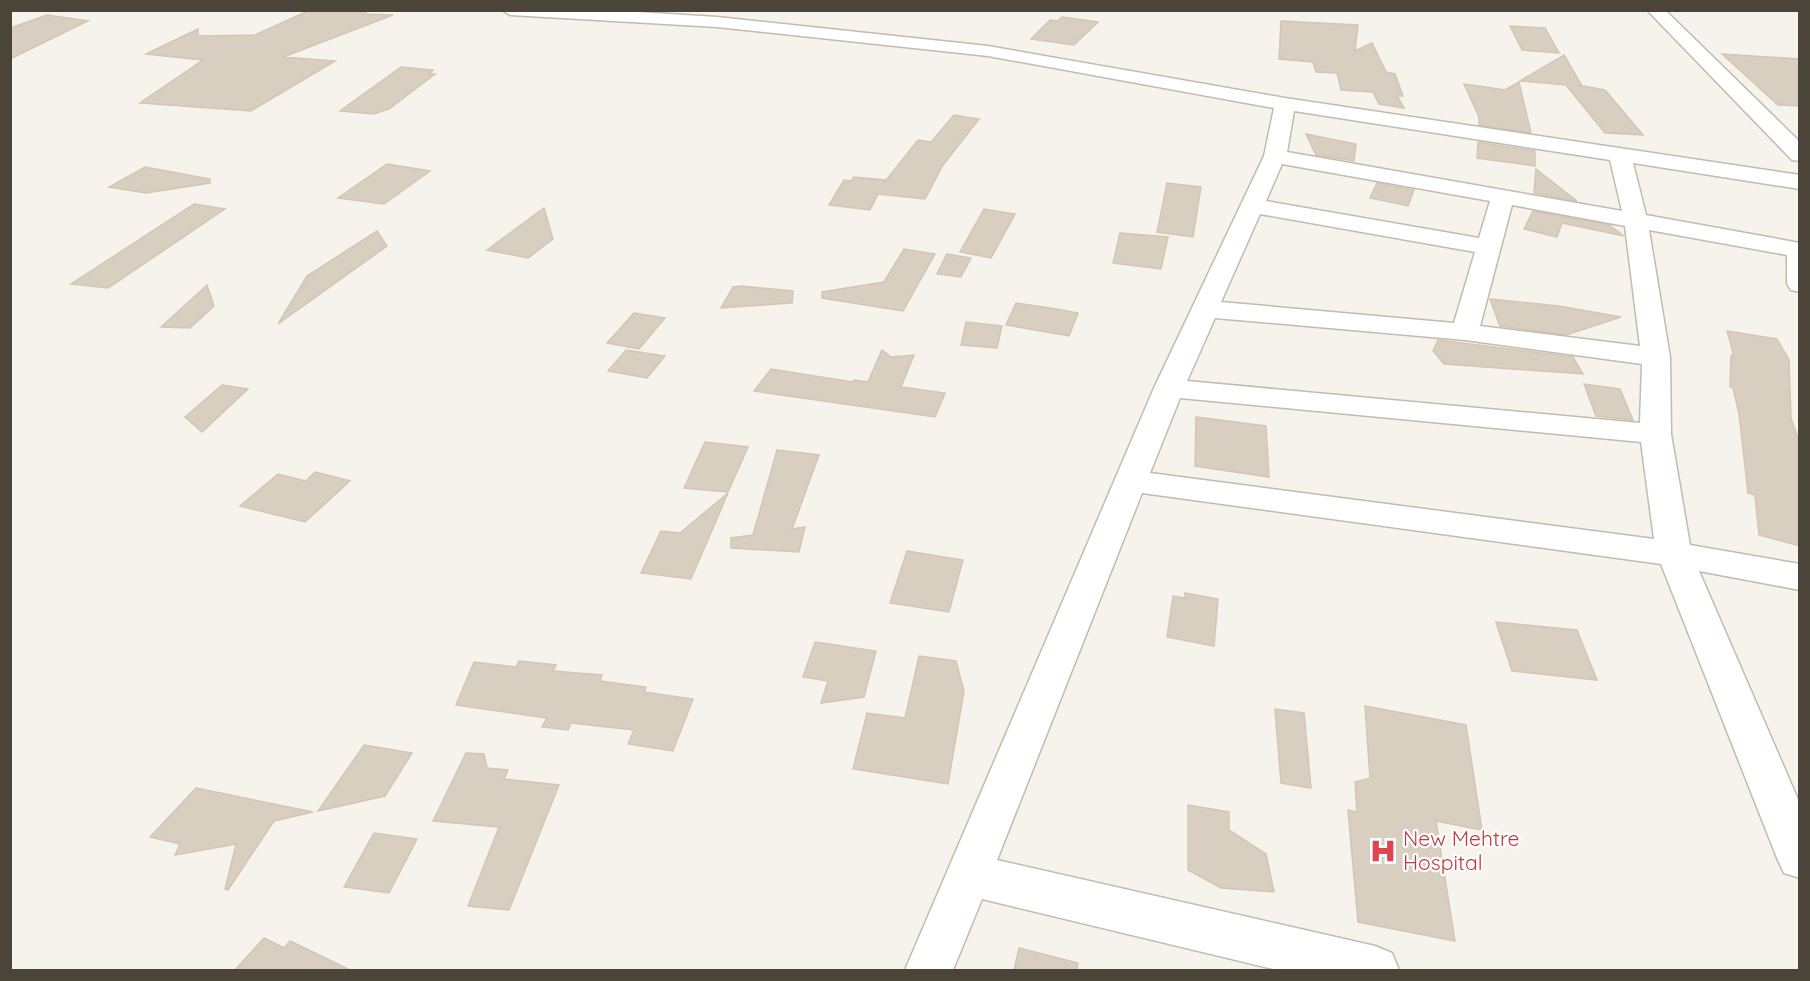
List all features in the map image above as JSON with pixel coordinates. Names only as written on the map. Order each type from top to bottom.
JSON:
[{"type":"street","points":[[510,10],[717,22],[988,51],[1285,104],[1800,182]]},
{"type":"street","points":[[1655,10],[1800,155]]},
{"type":"street","points":[[929,970],[1169,387],[1275,156],[1285,104]]},
{"type":"street","points":[[1620,154],[1636,222],[1656,357],[1655,434],[1674,554],[1800,858]]},
{"type":"street","points":[[1275,156],[1799,250],[1800,284]]},
{"type":"street","points":[[1465,332],[1503,196]]},
{"type":"street","points":[[1252,206],[1489,247]]},
{"type":"street","points":[[1205,309],[1465,332],[1656,357]]},
{"type":"street","points":[[1169,387],[1655,434]]},
{"type":"street","points":[[1130,481],[1674,554],[1800,577]]},
{"type":"street","points":[[969,875],[1375,970]]},
{"type":"building","points":[[310,10],[369,10],[364,14],[393,15],[283,57],[335,61],[251,111],[140,103],[203,60],[146,54],[198,29],[198,36],[255,35]]},
{"type":"building","points":[[47,15],[88,21],[10,59],[10,28]]},
{"type":"building","points":[[1062,17],[1098,22],[1074,45],[1031,39],[1050,20],[1058,21]]},
{"type":"building","points":[[1281,21],[1358,25],[1355,51],[1372,43],[1386,72],[1395,74],[1403,96],[1397,96],[1404,108],[1379,104],[1373,92],[1341,90],[1337,73],[1316,72],[1313,62],[1279,59]]},
{"type":"building","points":[[1510,26],[1545,28],[1559,53],[1522,50]]},
{"type":"building","points":[[1722,54],[1800,59],[1800,106],[1778,105]]},
{"type":"building","points":[[1564,55],[1582,86],[1605,90],[1643,135],[1605,133],[1566,85],[1520,81]]},
{"type":"building","points":[[401,67],[433,70],[429,74],[435,74],[389,109],[373,114],[340,111]]},
{"type":"building","points":[[1519,82],[1531,133],[1479,125],[1479,117],[1464,84],[1505,90]]},
{"type":"building","points":[[954,115],[979,119],[943,165],[925,199],[878,194],[870,210],[829,205],[844,180],[851,181],[854,177],[885,180],[883,184],[918,140],[931,142]]},
{"type":"building","points":[[1306,134],[1356,144],[1354,161],[1316,155]]},
{"type":"building","points":[[1478,142],[1535,151],[1535,166],[1477,158]]},
{"type":"building","points":[[387,164],[430,171],[384,204],[338,198]]},
{"type":"building","points":[[145,167],[210,179],[210,183],[146,193],[109,187]]},
{"type":"building","points":[[1536,169],[1577,201],[1534,193]]},
{"type":"building","points":[[1167,183],[1201,187],[1193,237],[1157,232]]},
{"type":"building","points":[[1377,183],[1414,190],[1408,206],[1370,198]]},
{"type":"building","points":[[194,204],[225,209],[108,288],[71,284]]},
{"type":"building","points":[[544,208],[553,239],[528,258],[487,250]]},
{"type":"building","points":[[984,209],[1015,214],[991,258],[960,252]]},
{"type":"building","points":[[1533,211],[1609,225],[1624,236],[1562,223],[1557,237],[1524,229]]},
{"type":"building","points":[[377,231],[387,246],[278,324],[307,276]]},
{"type":"building","points":[[1120,233],[1168,237],[1161,269],[1113,263]]},
{"type":"building","points":[[904,249],[935,254],[903,311],[822,298],[822,292],[884,282]]},
{"type":"building","points":[[947,254],[971,258],[961,277],[937,274]]},
{"type":"building","points":[[207,285],[214,306],[190,328],[161,327]]},
{"type":"building","points":[[733,287],[793,291],[792,303],[721,308]]},
{"type":"building","points":[[1490,299],[1559,306],[1621,317],[1566,335],[1500,326]]},
{"type":"building","points":[[1016,303],[1078,313],[1069,336],[1006,325]]},
{"type":"building","points":[[634,313],[665,318],[639,349],[607,343]]},
{"type":"building","points":[[966,322],[1002,326],[997,348],[961,345]]},
{"type":"building","points":[[1727,331],[1777,339],[1789,360],[1791,418],[1800,444],[1800,546],[1759,535],[1755,495],[1748,493],[1739,414],[1733,388],[1730,387],[1731,355],[1734,356]]},
{"type":"building","points":[[1438,340],[1573,357],[1583,374],[1444,364],[1433,351]]},
{"type":"building","points":[[626,350],[665,356],[647,378],[608,371]]},
{"type":"building","points":[[882,350],[891,357],[914,355],[901,387],[945,393],[935,417],[754,391],[771,369],[853,382],[854,380],[868,382]]},
{"type":"building","points":[[1584,384],[1620,389],[1633,420],[1596,416]]},
{"type":"building","points":[[222,385],[248,389],[202,432],[185,417]]},
{"type":"building","points":[[1196,417],[1266,426],[1269,477],[1195,466]]},
{"type":"building","points":[[705,442],[748,447],[728,492],[684,488]]},
{"type":"building","points":[[777,450],[819,455],[792,529],[805,527],[799,552],[731,548],[731,538],[753,535]]},
{"type":"building","points":[[315,472],[350,481],[305,522],[240,506],[278,474],[306,481]]},
{"type":"building","points":[[728,493],[691,579],[641,573],[661,531],[680,533]]},
{"type":"building","points":[[907,551],[963,560],[949,612],[890,603]]},
{"type":"building","points":[[1185,593],[1218,599],[1214,646],[1167,637],[1173,596],[1185,598]]},
{"type":"building","points":[[1496,622],[1577,630],[1597,680],[1512,671]]},
{"type":"building","points":[[815,642],[876,651],[864,697],[821,703],[828,681],[803,677]]},
{"type":"building","points":[[919,656],[956,661],[964,691],[948,784],[853,769],[867,713],[905,718]]},
{"type":"building","points":[[519,661],[556,665],[553,671],[602,675],[600,681],[646,687],[644,692],[693,699],[673,751],[628,744],[634,730],[571,723],[568,730],[542,727],[547,718],[456,705],[474,662],[516,667]]},
{"type":"building","points":[[1365,706],[1466,725],[1482,830],[1436,821],[1455,941],[1358,922],[1348,810],[1357,812],[1355,782],[1370,778]]},
{"type":"building","points":[[1275,709],[1304,713],[1311,788],[1281,783]]},
{"type":"building","points":[[364,745],[412,753],[385,796],[318,811]]},
{"type":"building","points":[[466,753],[484,754],[487,768],[508,770],[504,779],[559,785],[509,910],[468,906],[499,827],[433,821]]},
{"type":"building","points":[[196,788],[313,812],[274,821],[228,890],[225,889],[236,844],[175,855],[180,844],[150,837]]},
{"type":"building","points":[[1188,805],[1229,812],[1229,830],[1266,854],[1274,892],[1221,888],[1188,870]]},
{"type":"building","points":[[374,833],[417,839],[389,893],[344,887]]},
{"type":"building","points":[[264,938],[284,948],[290,941],[350,970],[235,970]]},
{"type":"building","points":[[1019,948],[1078,963],[1077,970],[1014,970]]},
{"type":"place","name":"New Mehtre Hospital","points":[[1383,851]]}]
